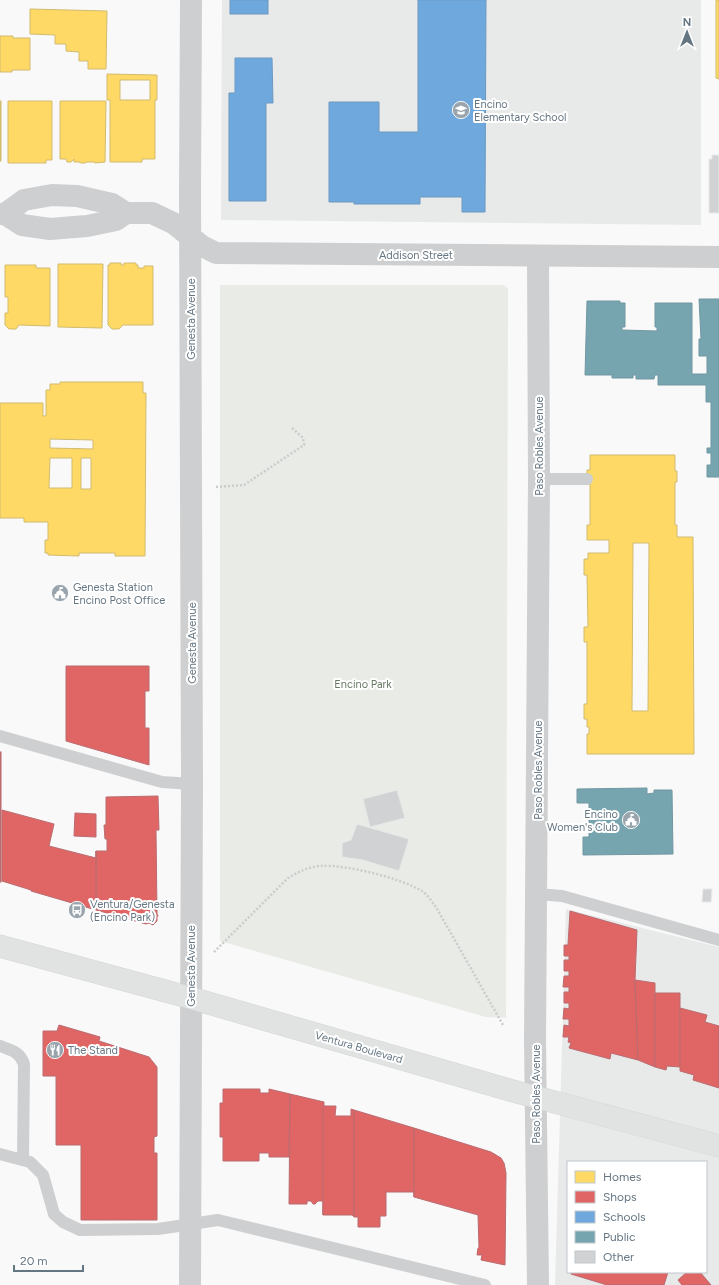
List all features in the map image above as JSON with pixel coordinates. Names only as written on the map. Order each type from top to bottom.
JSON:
[{"type":"main road","name":"Ventura Boulevard","points":[[0,946],[191,998],[217,1007],[536,1098],[719,1146]]},
{"type":"street","name":"Genesta Avenue","points":[[190,1285],[190,943],[192,784],[190,237],[191,0]]},
{"type":"street","name":"Addison Street","points":[[126,213],[116,220],[86,226],[50,229],[22,225],[3,214],[24,200],[52,195],[77,196],[112,204],[126,213],[152,213],[174,223],[202,246],[216,253],[719,257]]},
{"type":"street","name":"Paso Robles Avenue","points":[[538,256],[539,479],[535,1040],[538,1285]]},
{"type":"lane","points":[[539,479],[587,479]]},
{"type":"lane","points":[[0,736],[162,782],[192,784]]},
{"type":"lane","points":[[537,894],[562,896],[719,940]]},
{"type":"lane","points":[[0,1046],[15,1052],[22,1057],[24,1064],[23,1160]]},
{"type":"lane","points":[[0,1154],[30,1162],[43,1175],[54,1214],[63,1222],[80,1230],[158,1229],[218,1220],[485,1285]]},
{"type":"path","points":[[216,487],[244,485],[304,445],[303,438],[291,427]]},
{"type":"path","points":[[213,954],[288,878],[300,871],[320,866],[348,867],[406,883],[423,892],[436,907],[503,1025]]},
{"type":"shaded area","name":"Encino Elementary School","points":[[222,0],[701,0],[701,225],[221,220]]},
{"type":"shaded area","points":[[566,909],[719,947],[719,1285],[555,1285]]},
{"type":"green space","name":"Encino Park","points":[[220,285],[504,285],[508,289],[506,1018],[486,1017],[220,941]]},
{"type":"building: Homes","points":[[716,0],[719,0],[719,79],[716,78]]},
{"type":"building: Homes","points":[[30,9],[107,11],[106,69],[88,69],[88,61],[79,61],[79,52],[66,51],[66,44],[55,44],[55,35],[30,34]]},
{"type":"building: Homes","points":[[0,36],[30,38],[30,70],[0,72]]},
{"type":"building: Homes","points":[[107,74],[157,75],[157,100],[155,100],[155,159],[142,159],[142,162],[110,162],[110,100],[107,100]],"holes":[[[120,80],[150,80],[150,100],[120,100]]]},
{"type":"building: Homes","points":[[1,101],[1,161],[0,161]]},
{"type":"building: Homes","points":[[8,101],[52,101],[52,160],[46,160],[46,163],[8,163]]},
{"type":"building: Homes","points":[[60,101],[106,101],[105,162],[81,163],[74,162],[74,159],[71,162],[67,162],[66,159],[60,159]]},
{"type":"building: Homes","points":[[110,263],[121,263],[121,265],[124,265],[124,263],[136,263],[138,268],[153,266],[153,325],[123,325],[119,329],[112,329],[108,325],[108,265],[110,265]]},
{"type":"building: Homes","points":[[58,264],[103,264],[102,328],[58,327]]},
{"type":"building: Homes","points":[[5,265],[36,265],[36,268],[50,268],[50,326],[19,325],[16,329],[9,329],[5,325],[5,313],[8,313],[8,297],[5,297]]},
{"type":"building: Homes","points":[[60,382],[143,382],[143,393],[146,393],[145,556],[115,556],[115,553],[79,553],[79,556],[48,555],[48,553],[45,553],[45,540],[48,540],[48,522],[24,522],[24,518],[0,518],[0,403],[43,403],[43,416],[46,416],[46,390],[50,390],[50,384],[60,384]],"holes":[[[50,439],[93,440],[93,449],[50,448]],[[50,458],[72,458],[72,488],[49,488]],[[81,458],[91,458],[91,489],[81,489]]]},
{"type":"building: Homes","points":[[590,455],[675,455],[677,482],[675,482],[675,525],[677,525],[677,537],[693,537],[694,754],[587,754],[587,734],[589,734],[589,727],[587,727],[587,719],[584,719],[584,704],[587,704],[587,642],[584,642],[584,627],[588,627],[587,575],[584,575],[584,559],[588,559],[588,553],[609,553],[609,540],[587,540],[587,525],[590,525],[590,484],[587,484],[587,470],[590,470]],"holes":[[[633,543],[649,543],[648,711],[632,711]]]},
{"type":"building: Shops","points":[[66,666],[149,666],[149,691],[145,691],[145,728],[149,728],[149,765],[66,741]]},
{"type":"building: Shops","points":[[1,752],[1,882],[0,882]]},
{"type":"building: Shops","points":[[158,796],[159,830],[156,830],[157,921],[153,925],[149,923],[146,924],[96,910],[96,851],[107,851],[107,839],[105,839],[104,825],[106,825],[106,797]]},
{"type":"building: Shops","points":[[2,810],[54,824],[49,846],[96,858],[96,910],[2,881]]},
{"type":"building: Shops","points":[[75,813],[96,814],[96,837],[74,836]]},
{"type":"building: Shops","points":[[570,911],[637,930],[635,980],[638,1060],[611,1053],[610,1059],[569,1048],[571,1043],[568,1042],[569,1037],[563,1037],[564,1025],[569,1026],[569,1019],[563,1019],[564,1008],[569,1009],[569,1003],[564,1003],[564,992],[569,992],[569,987],[563,987],[564,976],[569,976],[569,971],[564,971],[564,960],[569,960],[569,956],[564,956],[564,945],[568,945]]},
{"type":"building: Shops","points":[[635,980],[655,983],[655,1067],[638,1060]]},
{"type":"building: Shops","points":[[655,993],[680,993],[680,1067],[667,1066],[666,1070],[655,1067]]},
{"type":"building: Shops","points":[[680,1008],[707,1015],[705,1022],[719,1026],[719,1088],[693,1080],[694,1075],[680,1071]]},
{"type":"building: Shops","points":[[59,1025],[100,1037],[99,1041],[149,1057],[157,1067],[157,1136],[154,1137],[154,1153],[157,1153],[157,1220],[81,1220],[81,1145],[56,1145],[56,1076],[43,1076],[43,1031],[57,1031]]},
{"type":"building: Shops","points":[[223,1089],[260,1089],[260,1093],[269,1093],[269,1089],[290,1094],[289,1157],[269,1157],[269,1153],[259,1153],[259,1161],[223,1161],[223,1137],[220,1137],[220,1103],[223,1103]]},
{"type":"building: Shops","points":[[290,1094],[324,1102],[323,1215],[323,1201],[318,1201],[315,1204],[311,1201],[307,1201],[307,1204],[289,1204]]},
{"type":"building: Shops","points":[[323,1106],[336,1106],[335,1116],[351,1116],[351,1109],[354,1110],[354,1217],[352,1215],[323,1215]]},
{"type":"building: Shops","points":[[354,1110],[414,1128],[414,1192],[386,1192],[386,1216],[380,1216],[380,1227],[358,1227],[358,1217],[354,1217]]},
{"type":"building: Shops","points":[[414,1128],[491,1152],[501,1158],[504,1163],[506,1173],[505,1265],[481,1260],[482,1255],[477,1255],[479,1248],[478,1215],[414,1197]]},
{"type":"building: Shops","points":[[668,1273],[664,1285],[607,1285],[571,1274]]},
{"type":"building: Shops","points":[[686,1273],[701,1273],[711,1285],[682,1285],[678,1280]]},
{"type":"building: Schools","points":[[230,0],[268,0],[268,14],[230,14]]},
{"type":"building: Schools","points":[[418,0],[486,0],[485,212],[462,212],[462,197],[420,197],[420,204],[354,204],[354,202],[329,202],[329,102],[379,102],[379,132],[418,132]]},
{"type":"building: Schools","points":[[235,58],[272,58],[273,103],[266,103],[266,201],[229,201],[229,93],[235,93]]},
{"type":"building: Public","points":[[699,299],[719,299],[719,477],[707,477],[707,465],[711,465],[711,453],[707,453],[707,448],[711,448],[711,402],[706,402],[706,385],[658,385],[658,375],[655,375],[654,379],[636,379],[636,375],[633,375],[633,378],[612,378],[612,375],[585,375],[587,301],[620,301],[620,303],[625,303],[625,327],[622,327],[622,330],[657,331],[657,327],[655,327],[655,303],[692,303],[692,374],[707,374],[707,356],[699,356],[699,339],[701,339]]},
{"type":"building: Public","name":"Encino Women's Club","points":[[647,788],[647,794],[654,793],[654,790],[672,790],[673,854],[583,855],[583,837],[589,837],[589,803],[577,803],[577,789]]},
{"type":"building: Other","points":[[712,155],[719,155],[719,213],[709,213],[709,159],[712,159]]},
{"type":"building: Other","points":[[397,790],[405,818],[370,827],[363,799]]},
{"type":"building: Other","points":[[357,824],[409,839],[399,871],[363,860],[342,857],[342,843],[351,840]]},
{"type":"building: Other","points":[[703,889],[712,889],[711,902],[702,902]]},
{"type":"place","name":"Encino Elementary School","points":[[461,110]]},
{"type":"place","name":"Genesta Station Encino Post Office","points":[[60,593]]},
{"type":"place","name":"Encino Women's Club","points":[[631,820]]},
{"type":"place","name":"Ventura/Genesta (Encino Park)","points":[[77,910]]},
{"type":"place","name":"The Stand","points":[[55,1050]]}]
